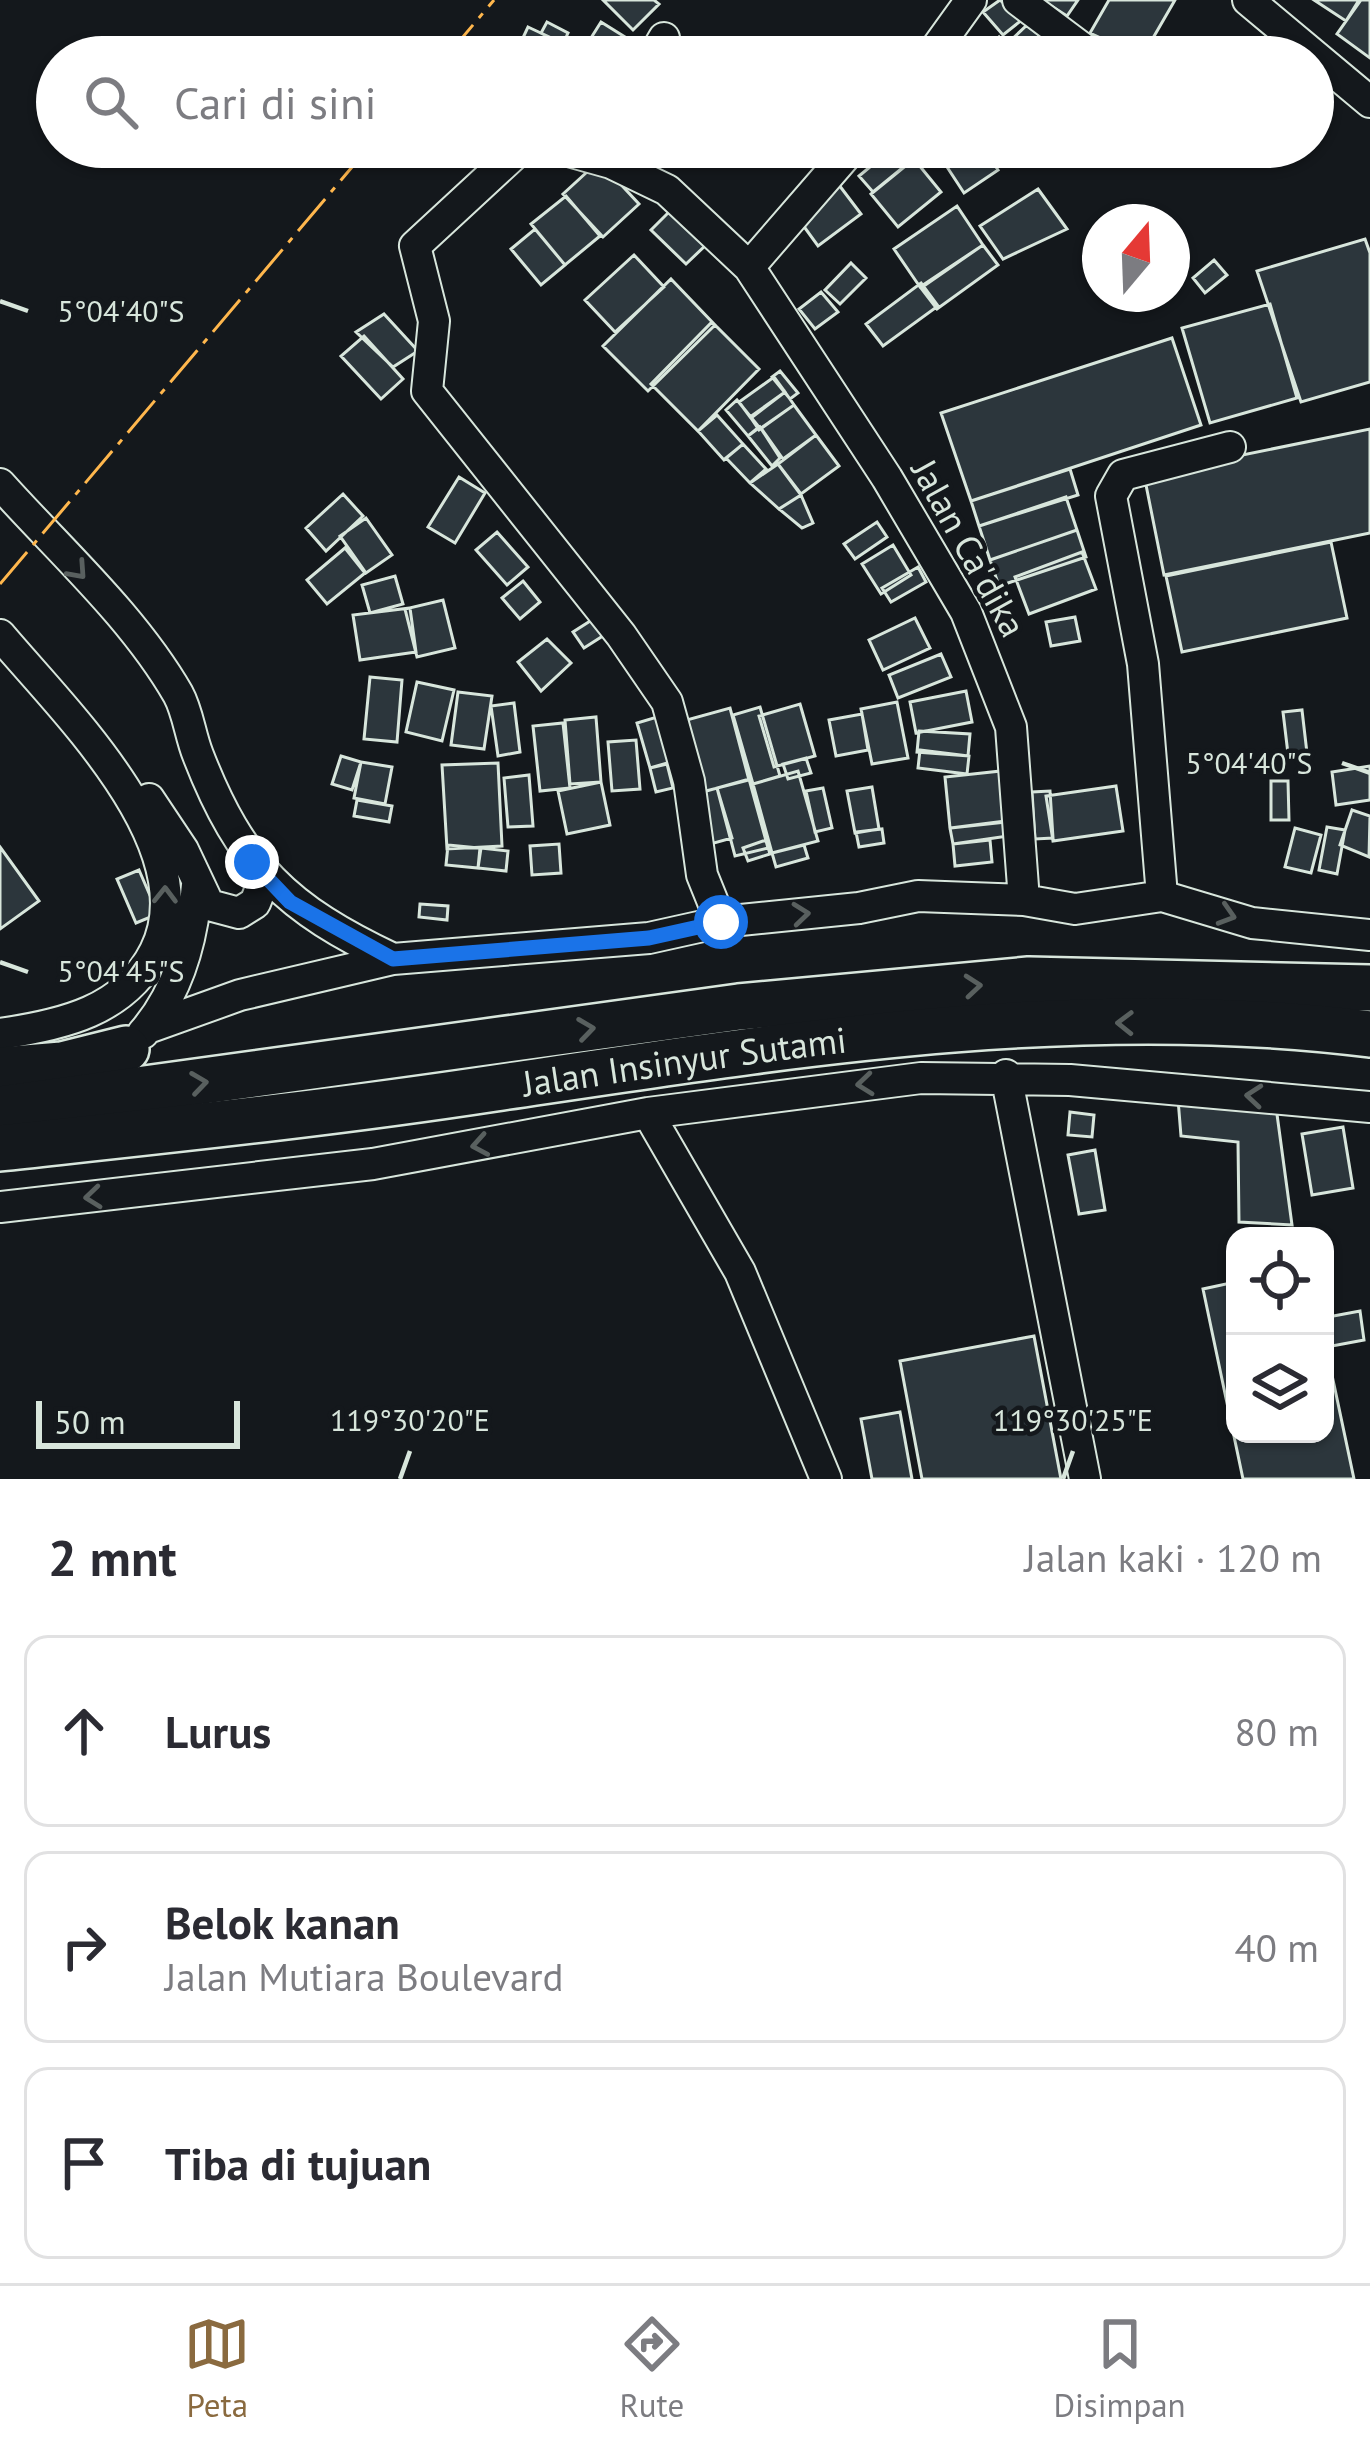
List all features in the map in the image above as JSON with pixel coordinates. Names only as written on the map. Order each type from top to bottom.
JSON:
[{"type":"highway","name":"Jalan Insinyur Sutami","points":[[0,1109],[739,1007],[1029,980],[1370,988]]},
{"type":"highway","name":"Jalan Insinyur Sutami","points":[[0,1148],[420,1098],[923,1028],[1030,1021],[1370,1034]]},
{"type":"highway","points":[[0,1070],[62,1065],[137,1039]]},
{"type":"street","points":[[945,36],[971,0]]},
{"type":"street","points":[[1018,0],[1066,36]]},
{"type":"street","points":[[1248,0],[1291,36]]},
{"type":"street","points":[[1334,71],[1370,101]]},
{"type":"street","points":[[500,168],[416,246],[415,261],[434,321],[427,391],[621,634],[667,702],[689,782],[702,875],[721,922]]},
{"type":"street","name":"Jalan Ca'dika","points":[[626,168],[667,190],[749,267],[887,478],[990,663],[1011,727],[1024,901]]},
{"type":"street","points":[[749,267],[835,168]]},
{"type":"street","points":[[1162,896],[1143,664],[1111,496],[1123,476],[1230,447]]},
{"type":"street","points":[[0,484],[146,647],[181,698],[198,756],[252,862],[261,888],[255,903],[238,913],[209,905],[183,850],[131,771],[90,741]]},
{"type":"street","points":[[0,635],[90,741],[143,820],[165,873],[164,932],[142,975],[111,1004],[43,1028],[0,1034]]},
{"type":"street","points":[[252,862],[290,902],[393,959]]},
{"type":"street","points":[[137,1039],[182,965],[194,930],[197,885]]},
{"type":"street","points":[[137,1039],[240,995],[393,959],[649,938],[721,922],[859,908],[918,896],[1024,901],[1075,909],[1162,896],[1252,923],[1370,935]]},
{"type":"street","points":[[0,1207],[374,1164],[648,1113],[834,1087],[1006,1076],[1370,1107]]},
{"type":"street","points":[[1006,1076],[1084,1479]]},
{"type":"street","points":[[648,1113],[740,1272],[826,1479]]},
{"type":"building","points":[[603,0],[654,0],[659,4],[633,30]]},
{"type":"building","points":[[1000,0],[1023,19],[1003,35],[983,12]]},
{"type":"building","points":[[1042,0],[1078,0],[1067,16]]},
{"type":"building","points":[[1109,0],[1175,0],[1154,36],[1090,33]]},
{"type":"building","points":[[1314,0],[1359,0],[1346,21]]},
{"type":"building","points":[[1361,0],[1370,0],[1370,58],[1337,34]]},
{"type":"building","points":[[547,22],[568,33],[547,36],[541,33]]},
{"type":"building","points":[[601,22],[623,36],[592,36]]},
{"type":"building","points":[[1027,25],[1040,36],[1015,36]]},
{"type":"building","points":[[528,27],[547,36],[524,36]]},
{"type":"building","points":[[591,168],[606,168],[639,204],[603,237],[563,194]]},
{"type":"building","points":[[869,168],[902,168],[873,192],[859,176]]},
{"type":"building","points":[[903,168],[921,168],[941,192],[898,227],[871,194]]},
{"type":"building","points":[[948,168],[997,168],[998,170],[964,193]]},
{"type":"building","points":[[839,185],[861,214],[818,246],[797,217]]},
{"type":"building","points":[[1038,189],[1067,229],[1003,259],[980,226]]},
{"type":"building","points":[[566,196],[600,236],[565,265],[531,224]]},
{"type":"building","points":[[957,206],[983,245],[920,287],[894,249]]},
{"type":"building","points":[[673,208],[708,243],[686,264],[651,230]]},
{"type":"building","points":[[535,229],[565,265],[541,285],[511,249]]},
{"type":"building","points":[[1365,239],[1370,253],[1370,382],[1301,402],[1257,271]]},
{"type":"building","points":[[983,245],[998,265],[937,309],[921,288]]},
{"type":"building","points":[[634,255],[664,287],[615,332],[585,300]]},
{"type":"building","points":[[1214,260],[1227,275],[1205,293],[1193,278]]},
{"type":"building","points":[[851,263],[866,278],[840,304],[825,290]]},
{"type":"building","points":[[671,279],[715,325],[648,391],[603,346]]},
{"type":"building","points":[[921,283],[938,306],[883,346],[866,324]]},
{"type":"building","points":[[821,292],[838,312],[815,329],[799,309]]},
{"type":"building","points":[[1270,304],[1297,398],[1210,423],[1182,328]]},
{"type":"building","points":[[384,314],[418,351],[393,367],[356,332]]},
{"type":"building","points":[[712,322],[759,369],[698,431],[651,384]]},
{"type":"building","points":[[364,336],[403,379],[381,399],[341,356]]},
{"type":"building","points":[[1172,338],[1201,425],[971,501],[941,413]]},
{"type":"building","points":[[780,371],[798,393],[790,399],[772,377]]},
{"type":"building","points":[[774,377],[785,392],[750,417],[739,402]]},
{"type":"building","points":[[785,392],[794,405],[759,430],[751,418]]},
{"type":"building","points":[[737,400],[759,427],[748,436],[726,410]]},
{"type":"building","points":[[794,405],[816,435],[783,459],[761,428]]},
{"type":"building","points":[[717,415],[743,444],[724,460],[698,431]]},
{"type":"building","points":[[760,427],[780,458],[772,466],[748,436]]},
{"type":"building","points":[[1370,429],[1370,533],[1164,575],[1144,475]]},
{"type":"building","points":[[816,435],[839,466],[801,494],[778,464]]},
{"type":"building","points":[[743,444],[766,469],[750,483],[726,458]]},
{"type":"building","points":[[778,464],[801,495],[779,509],[750,483]]},
{"type":"building","points":[[1070,469],[1078,495],[979,526],[971,501]]},
{"type":"building","points":[[459,477],[485,493],[455,543],[428,527]]},
{"type":"building","points":[[343,494],[363,516],[326,551],[306,528]]},
{"type":"building","points":[[801,495],[813,523],[802,528],[779,509]]},
{"type":"building","points":[[1066,497],[1077,530],[990,560],[979,526]]},
{"type":"building","points":[[366,518],[392,555],[366,573],[340,536]]},
{"type":"building","points":[[877,522],[887,537],[855,559],[844,544]]},
{"type":"building","points":[[1077,530],[1086,557],[999,586],[990,560]]},
{"type":"building","points":[[497,532],[528,567],[507,585],[476,550]]},
{"type":"building","points":[[1331,542],[1347,618],[1182,652],[1166,576]]},
{"type":"building","points":[[893,545],[911,575],[881,594],[862,564]]},
{"type":"building","points":[[345,548],[365,573],[327,604],[307,580]]},
{"type":"building","points":[[1082,552],[1096,589],[1029,614],[1015,577]]},
{"type":"building","points":[[918,567],[926,582],[891,602],[882,588]]},
{"type":"building","points":[[395,576],[403,604],[370,613],[362,585]]},
{"type":"building","points":[[523,581],[540,602],[520,619],[502,598]]},
{"type":"building","points":[[443,600],[455,648],[417,657],[405,609]]},
{"type":"building","points":[[410,608],[416,652],[360,660],[353,615]]},
{"type":"building","points":[[598,616],[609,632],[584,648],[573,632]]},
{"type":"building","points":[[1075,617],[1080,641],[1051,646],[1046,622]]},
{"type":"building","points":[[915,618],[930,648],[883,670],[869,640]]},
{"type":"building","points":[[547,639],[571,663],[541,691],[518,662]]},
{"type":"building","points":[[941,654],[951,677],[898,698],[889,675]]},
{"type":"building","points":[[370,677],[402,680],[397,742],[364,739]]},
{"type":"building","points":[[417,682],[454,690],[442,741],[406,732]]},
{"type":"building","points":[[966,691],[972,722],[916,733],[910,702]]},
{"type":"building","points":[[458,692],[492,696],[484,749],[451,745]]},
{"type":"building","points":[[897,702],[908,758],[872,764],[861,709]]},
{"type":"building","points":[[514,703],[520,752],[498,756],[491,706]]},
{"type":"building","points":[[800,704],[815,756],[774,767],[759,716]]},
{"type":"building","points":[[760,707],[780,776],[753,784],[733,715]]},
{"type":"building","points":[[730,708],[749,780],[702,792],[683,721]]},
{"type":"building","points":[[1302,710],[1307,753],[1288,754],[1283,712]]},
{"type":"building","points":[[667,714],[681,759],[650,768],[637,723]]},
{"type":"building","points":[[862,714],[868,750],[836,756],[829,720]]},
{"type":"building","points":[[596,717],[601,782],[570,784],[565,720]]},
{"type":"building","points":[[563,723],[570,788],[540,791],[533,726]]},
{"type":"building","points":[[919,731],[970,734],[968,756],[917,752]]},
{"type":"building","points":[[636,740],[640,789],[612,791],[608,742]]},
{"type":"building","points":[[920,750],[969,756],[967,774],[918,768]]},
{"type":"building","points":[[341,756],[361,762],[352,790],[332,784]]},
{"type":"building","points":[[806,758],[811,773],[788,779],[783,764]]},
{"type":"building","points":[[361,762],[392,767],[385,804],[354,798]]},
{"type":"building","points":[[498,763],[502,846],[447,849],[442,765]]},
{"type":"building","points":[[667,764],[673,788],[656,792],[650,768]]},
{"type":"building","points":[[1370,766],[1370,800],[1336,805],[1332,772]]},
{"type":"building","points":[[798,771],[818,841],[772,853],[753,784]]},
{"type":"building","points":[[1001,771],[1007,822],[950,828],[945,777]]},
{"type":"building","points":[[529,775],[533,826],[508,827],[504,778]]},
{"type":"building","points":[[749,779],[768,848],[735,856],[717,788]]},
{"type":"building","points":[[1271,781],[1288,781],[1289,820],[1271,820]]},
{"type":"building","points":[[601,782],[610,825],[567,834],[558,791]]},
{"type":"building","points":[[1116,786],[1123,831],[1053,841],[1046,796]]},
{"type":"building","points":[[872,787],[879,829],[855,833],[847,791]]},
{"type":"building","points":[[717,788],[732,838],[707,845],[692,795]]},
{"type":"building","points":[[823,788],[832,828],[815,832],[806,791]]},
{"type":"building","points":[[1050,791],[1053,838],[1035,839],[1032,792]]},
{"type":"building","points":[[357,800],[392,806],[389,822],[354,816]]},
{"type":"building","points":[[1352,810],[1370,816],[1369,857],[1340,845]]},
{"type":"building","points":[[1006,821],[1008,836],[953,844],[950,828]]},
{"type":"building","points":[[1327,827],[1345,830],[1337,874],[1319,870]]},
{"type":"building","points":[[1295,828],[1321,835],[1311,873],[1285,867]]},
{"type":"building","points":[[882,829],[884,843],[859,847],[856,832]]},
{"type":"building","points":[[766,840],[770,854],[748,861],[743,848]]},
{"type":"building","points":[[990,840],[992,862],[955,866],[953,844]]},
{"type":"building","points":[[559,844],[561,873],[532,875],[530,846]]},
{"type":"building","points":[[448,845],[480,848],[478,868],[446,865]]},
{"type":"building","points":[[804,845],[808,858],[776,867],[772,853]]},
{"type":"building","points":[[0,847],[39,901],[0,929]]},
{"type":"building","points":[[481,848],[508,851],[506,871],[478,868]]},
{"type":"building","points":[[139,870],[158,914],[136,923],[117,879]]},
{"type":"building","points":[[420,904],[448,906],[447,920],[419,917]]},
{"type":"building","points":[[1178,1099],[1276,1107],[1292,1225],[1239,1222],[1238,1142],[1181,1136]]},
{"type":"building","points":[[1070,1112],[1094,1115],[1092,1137],[1068,1135]]},
{"type":"building","points":[[1343,1127],[1353,1188],[1312,1195],[1302,1134]]},
{"type":"building","points":[[1095,1150],[1105,1210],[1079,1214],[1068,1155]]},
{"type":"building","points":[[1226,1284],[1226,1398],[1203,1289]]},
{"type":"building","points":[[1360,1311],[1364,1340],[1334,1346],[1334,1316]]},
{"type":"building","points":[[1034,1336],[1061,1479],[922,1479],[900,1361]]},
{"type":"building","points":[[1334,1385],[1354,1479],[1243,1479],[1235,1443],[1334,1443]]},
{"type":"building","points":[[900,1412],[912,1479],[872,1479],[861,1419]]},
{"type":"power","points":[[464,36],[494,0]]},
{"type":"power","points":[[0,584],[351,168]]},
{"type":"route","points":[[252,862],[290,902],[393,959],[649,938],[721,922]]}]
